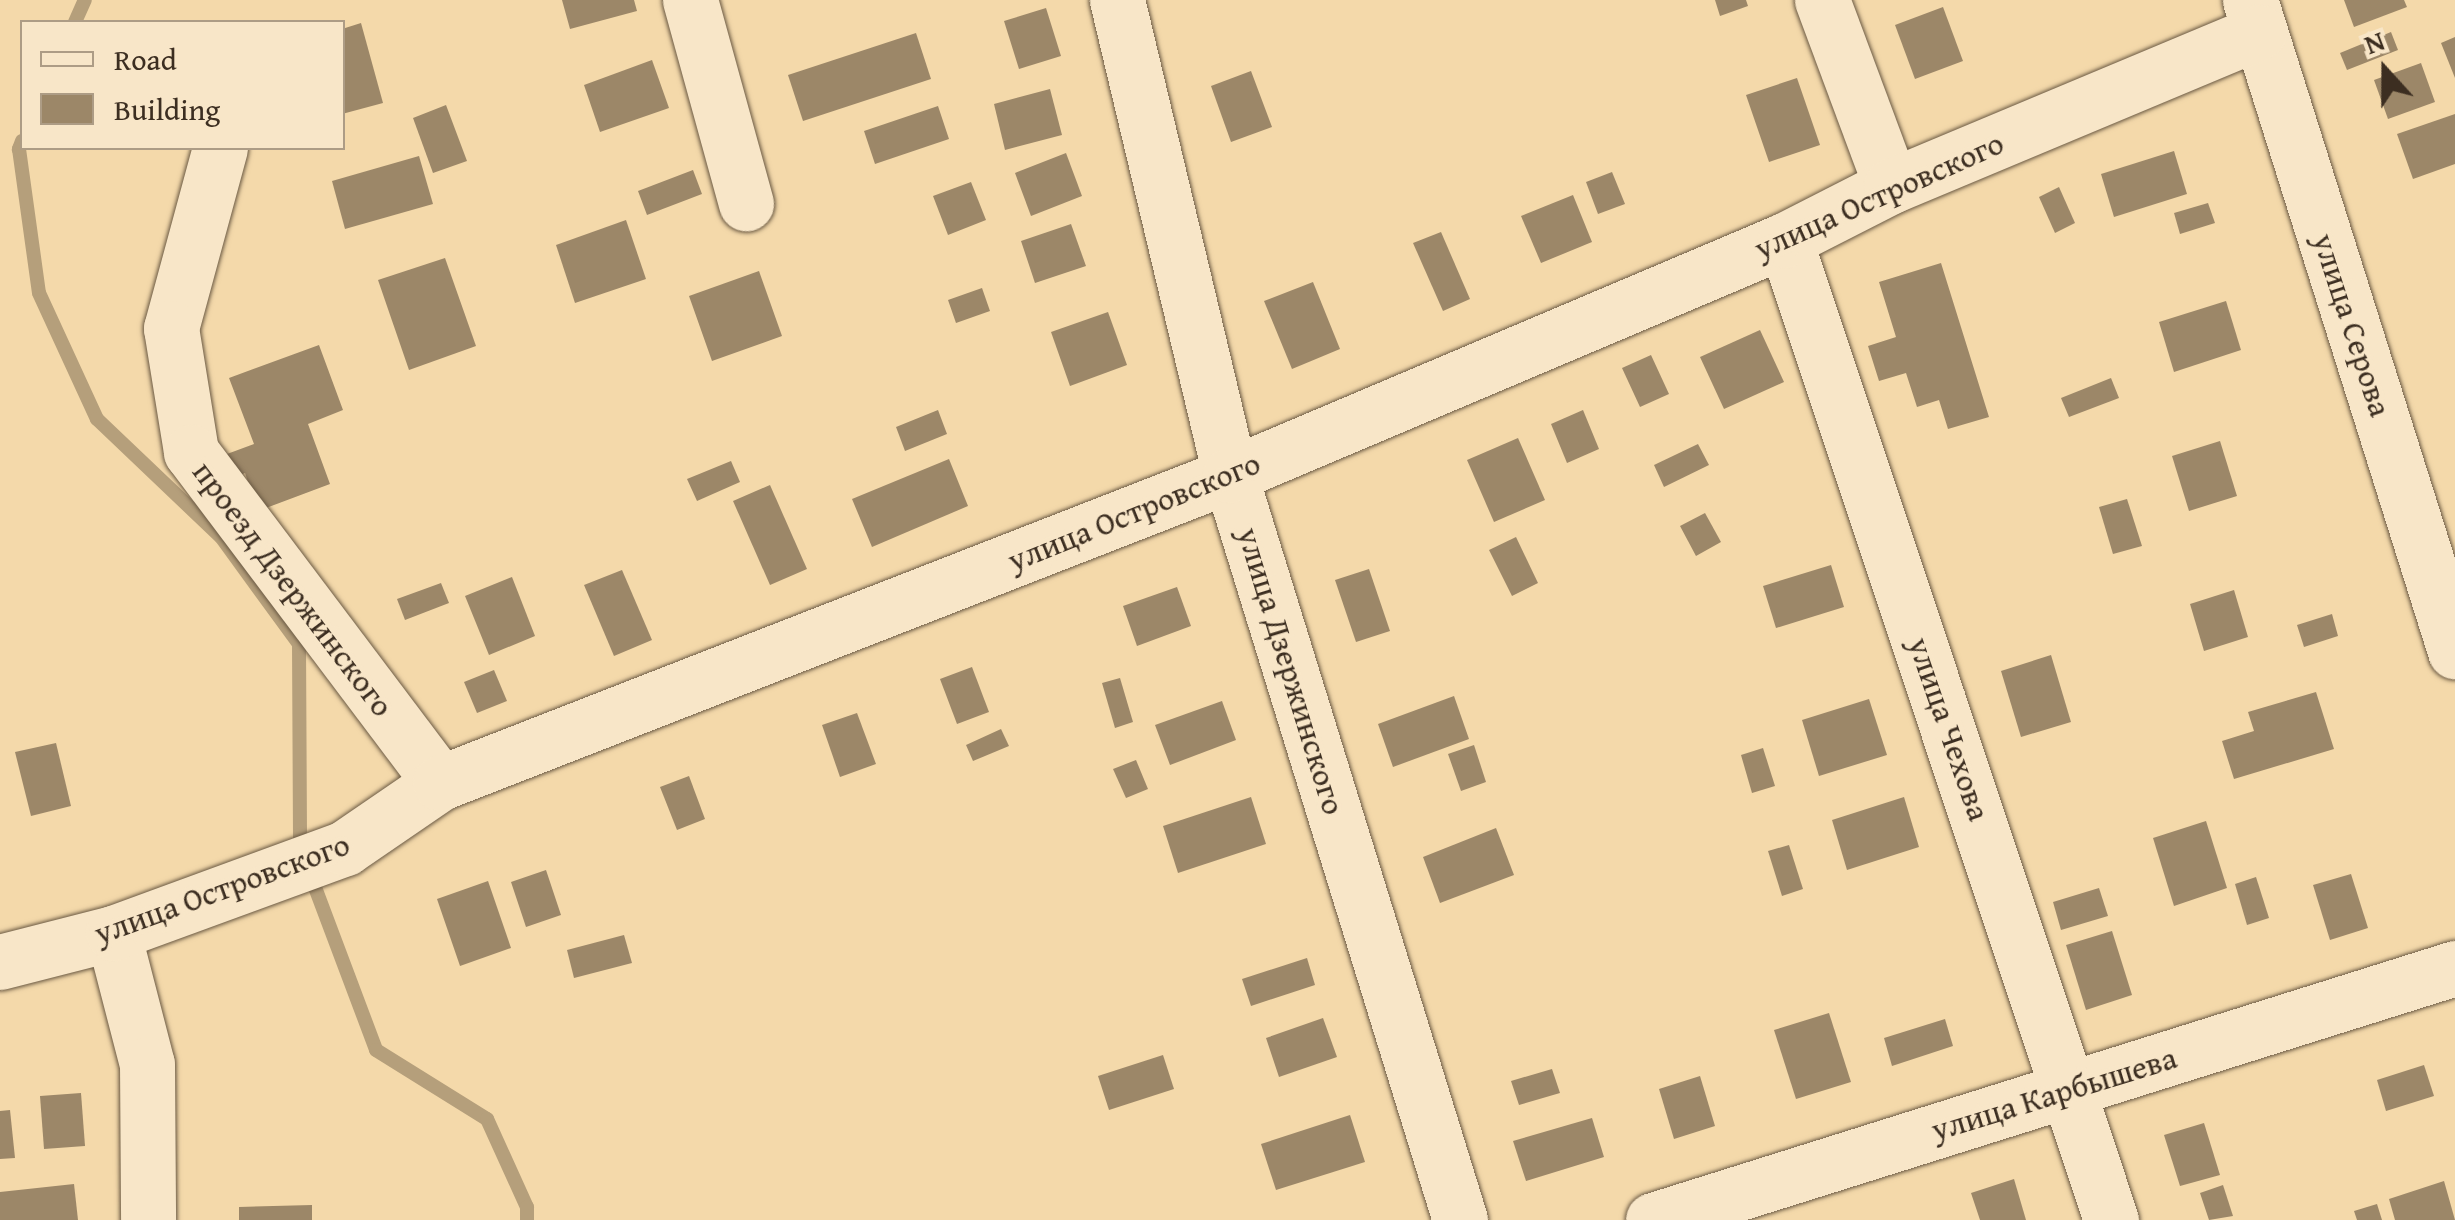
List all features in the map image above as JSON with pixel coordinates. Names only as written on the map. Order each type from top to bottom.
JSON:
[{"type":"street","points":[[690,0],[746,202]]},
{"type":"street","name":"улица Дзержинского","points":[[1116,0],[1230,475],[1460,1220]]},
{"type":"street","points":[[1822,0],[1891,186]]},
{"type":"street","name":"улица Островского","points":[[0,962],[113,933],[345,848],[440,783],[1230,475],[1785,240],[1891,186],[2255,16]]},
{"type":"street","name":"улица Серова","points":[[2255,16],[2455,651]]},
{"type":"street","name":"проезд Дзержинского","points":[[219,150],[171,328],[190,452],[440,783]]},
{"type":"street","name":"улица Чехова","points":[[1785,240],[2111,1220]]},
{"type":"street","points":[[113,933],[148,1064],[148,1220]]},
{"type":"street","name":"улица Карбышева","points":[[1653,1220],[2455,968]]},
{"type":"building","points":[[562,0],[634,0],[637,11],[570,29]]},
{"type":"building","points":[[1715,0],[1746,0],[1748,6],[1720,16]]},
{"type":"building","points":[[2344,0],[2404,0],[2407,7],[2354,27]]},
{"type":"building","points":[[1943,7],[1963,61],[1915,79],[1895,25]]},
{"type":"building","points":[[1046,8],[1061,56],[1019,69],[1004,21]]},
{"type":"building","points":[[361,23],[383,103],[345,113],[345,28]]},
{"type":"building","points":[[2391,32],[2398,50],[2347,70],[2340,53]]},
{"type":"building","points":[[916,33],[931,79],[803,121],[788,75]]},
{"type":"building","points":[[2455,37],[2455,78],[2441,43]]},
{"type":"building","points":[[652,60],[669,108],[600,132],[584,85]]},
{"type":"building","points":[[2421,63],[2435,102],[2388,119],[2374,80]]},
{"type":"building","points":[[1251,71],[1272,127],[1231,142],[1211,86]]},
{"type":"building","points":[[1797,78],[1820,145],[1769,162],[1746,95]]},
{"type":"building","points":[[1050,89],[1062,135],[1005,150],[994,104]]},
{"type":"building","points":[[446,105],[467,161],[433,173],[413,118]]},
{"type":"building","points":[[938,106],[949,139],[875,164],[864,131]]},
{"type":"building","points":[[2455,114],[2455,164],[2413,179],[2397,134]]},
{"type":"building","points":[[2174,151],[2187,194],[2114,217],[2101,174]]},
{"type":"building","points":[[1066,153],[1082,196],[1031,216],[1015,173]]},
{"type":"building","points":[[419,156],[433,204],[345,229],[332,181]]},
{"type":"building","points":[[693,170],[702,194],[647,215],[638,191]]},
{"type":"building","points":[[1612,172],[1625,204],[1598,214],[1586,182]]},
{"type":"building","points":[[971,182],[986,220],[948,235],[933,196]]},
{"type":"building","points":[[2059,187],[2075,223],[2055,233],[2039,197]]},
{"type":"building","points":[[1573,195],[1592,242],[1541,263],[1521,216]]},
{"type":"building","points":[[2208,203],[2215,223],[2180,234],[2174,213]]},
{"type":"building","points":[[626,220],[646,279],[575,303],[556,245]]},
{"type":"building","points":[[1071,224],[1086,266],[1035,283],[1021,241]]},
{"type":"building","points":[[1441,232],[1470,299],[1443,311],[1413,243]]},
{"type":"building","points":[[445,258],[476,346],[409,370],[378,280]]},
{"type":"building","points":[[1941,263],[1989,417],[1948,429],[1939,400],[1917,407],[1906,373],[1879,381],[1868,346],[1896,337],[1879,282]]},
{"type":"building","points":[[759,271],[782,336],[712,361],[689,296]]},
{"type":"building","points":[[1313,282],[1340,349],[1292,369],[1264,301]]},
{"type":"building","points":[[982,288],[990,311],[956,323],[948,300]]},
{"type":"building","points":[[2226,301],[2241,350],[2174,372],[2159,322]]},
{"type":"building","points":[[1108,312],[1127,365],[1070,386],[1051,332]]},
{"type":"building","points":[[1760,330],[1784,382],[1724,409],[1700,357]]},
{"type":"building","points":[[319,345],[343,410],[308,424],[330,484],[258,511],[245,473],[235,477],[227,454],[254,444],[229,378]]},
{"type":"building","points":[[1651,355],[1669,394],[1640,407],[1622,368]]},
{"type":"building","points":[[2111,378],[2119,398],[2069,417],[2061,398]]},
{"type":"building","points":[[938,410],[947,434],[905,451],[896,427]]},
{"type":"building","points":[[1583,410],[1599,449],[1567,463],[1551,424]]},
{"type":"building","points":[[1518,438],[1545,500],[1494,522],[1467,460]]},
{"type":"building","points":[[2220,441],[2237,496],[2189,511],[2172,456]]},
{"type":"building","points":[[1698,444],[1709,465],[1664,487],[1654,465]]},
{"type":"building","points":[[949,459],[968,506],[872,547],[852,499]]},
{"type":"building","points":[[731,461],[740,482],[697,501],[687,479]]},
{"type":"building","points":[[770,485],[807,569],[770,585],[733,501]]},
{"type":"building","points":[[2127,499],[2142,546],[2113,554],[2099,507]]},
{"type":"building","points":[[1705,513],[1721,542],[1696,556],[1680,526]]},
{"type":"building","points":[[1516,537],[1538,583],[1512,596],[1489,550]]},
{"type":"building","points":[[1831,565],[1844,607],[1776,628],[1763,586]]},
{"type":"building","points":[[1369,569],[1390,631],[1356,642],[1335,580]]},
{"type":"building","points":[[622,570],[652,640],[614,656],[584,585]]},
{"type":"building","points":[[512,577],[535,636],[489,655],[465,596]]},
{"type":"building","points":[[441,583],[449,603],[405,620],[397,599]]},
{"type":"building","points":[[1177,587],[1191,626],[1137,646],[1123,606]]},
{"type":"building","points":[[2234,590],[2248,637],[2204,651],[2190,604]]},
{"type":"building","points":[[2332,614],[2338,636],[2304,647],[2297,625]]},
{"type":"building","points":[[2051,655],[2071,722],[2021,737],[2001,671]]},
{"type":"building","points":[[972,667],[989,712],[957,724],[940,679]]},
{"type":"building","points":[[494,670],[507,701],[477,713],[464,682]]},
{"type":"building","points":[[1120,678],[1133,722],[1115,728],[1102,683]]},
{"type":"building","points":[[2316,692],[2334,749],[2234,779],[2222,741],[2254,731],[2248,712]]},
{"type":"building","points":[[1454,696],[1469,739],[1393,767],[1378,724]]},
{"type":"building","points":[[1869,699],[1887,755],[1819,776],[1802,720]]},
{"type":"building","points":[[1222,701],[1236,740],[1170,765],[1155,725]]},
{"type":"building","points":[[857,713],[876,764],[840,777],[822,725]]},
{"type":"building","points":[[1001,729],[1009,746],[973,761],[966,745]]},
{"type":"building","points":[[56,743],[71,806],[31,816],[15,752]]},
{"type":"building","points":[[1474,745],[1486,782],[1461,791],[1448,754]]},
{"type":"building","points":[[1763,748],[1775,786],[1752,793],[1741,755]]},
{"type":"building","points":[[1136,760],[1148,789],[1126,798],[1113,769]]},
{"type":"building","points":[[689,776],[705,819],[677,830],[660,787]]},
{"type":"building","points":[[1251,797],[1266,844],[1178,873],[1163,826]]},
{"type":"building","points":[[1904,797],[1919,847],[1847,870],[1832,820]]},
{"type":"building","points":[[2206,821],[2227,888],[2174,906],[2153,838]]},
{"type":"building","points":[[1496,828],[1514,875],[1440,903],[1423,857]]},
{"type":"building","points":[[1789,845],[1803,889],[1782,896],[1768,851]]},
{"type":"building","points":[[546,870],[561,915],[526,927],[511,882]]},
{"type":"building","points":[[2351,874],[2368,928],[2330,940],[2313,885]]},
{"type":"building","points":[[2256,877],[2269,918],[2247,925],[2235,884]]},
{"type":"building","points":[[488,881],[511,948],[460,966],[437,899]]},
{"type":"building","points":[[2099,888],[2108,916],[2061,930],[2053,902]]},
{"type":"building","points":[[2112,931],[2132,995],[2086,1010],[2066,945]]},
{"type":"building","points":[[624,935],[632,963],[574,978],[567,950]]},
{"type":"building","points":[[1307,958],[1315,985],[1251,1006],[1242,979]]},
{"type":"building","points":[[1829,1013],[1851,1082],[1796,1099],[1774,1030]]},
{"type":"building","points":[[1323,1018],[1337,1057],[1279,1077],[1266,1038]]},
{"type":"building","points":[[1945,1019],[1953,1046],[1892,1066],[1884,1038]]},
{"type":"building","points":[[1163,1055],[1174,1089],[1109,1110],[1098,1076]]},
{"type":"building","points":[[2424,1065],[2434,1096],[2386,1111],[2377,1080]]},
{"type":"building","points":[[1552,1069],[1560,1093],[1519,1105],[1511,1081]]},
{"type":"building","points":[[1700,1076],[1715,1126],[1674,1139],[1659,1089]]},
{"type":"building","points":[[81,1093],[85,1146],[44,1149],[40,1096]]},
{"type":"building","points":[[10,1110],[15,1158],[0,1159],[0,1111]]},
{"type":"building","points":[[1350,1115],[1365,1162],[1276,1190],[1261,1144]]},
{"type":"building","points":[[1592,1118],[1604,1157],[1526,1181],[1513,1141]]},
{"type":"building","points":[[2204,1123],[2220,1175],[2180,1186],[2164,1135]]},
{"type":"building","points":[[2014,1179],[2026,1220],[1980,1220],[1971,1193]]},
{"type":"building","points":[[2444,1181],[2455,1220],[2395,1220],[2389,1199]]},
{"type":"building","points":[[74,1184],[78,1220],[0,1220],[0,1192]]},
{"type":"building","points":[[2223,1185],[2233,1216],[2209,1220],[2200,1193]]},
{"type":"building","points":[[2377,1204],[2382,1220],[2357,1220],[2354,1211]]},
{"type":"building","points":[[312,1205],[312,1220],[239,1220],[239,1207]]},
{"type":"waterway","points":[[76,20],[85,0]]},
{"type":"waterway","points":[[20,146],[39,293],[97,419],[221,537],[299,644],[303,853]]},
{"type":"waterway","points":[[310,874],[376,1050],[487,1119],[527,1207],[527,1220]]}]
